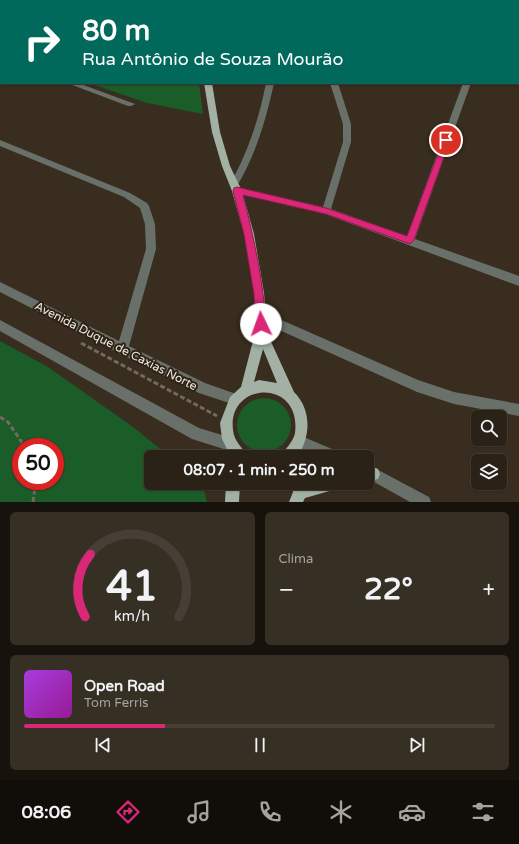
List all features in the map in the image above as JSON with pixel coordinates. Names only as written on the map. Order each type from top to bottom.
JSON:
[{"type":"main road","points":[[208,84],[216,132],[226,166],[236,187],[249,234],[261,316],[261,333],[246,390]]},
{"type":"main road","points":[[261,333],[301,416],[302,429],[294,450]]},
{"type":"main road","points":[[234,450],[226,433],[226,422],[229,409],[235,399],[246,390],[257,385],[268,385],[280,388],[290,395]]},
{"type":"main road","points":[[232,502],[233,490]]},
{"type":"street","points":[[74,84],[131,104]]},
{"type":"street","points":[[270,84],[258,134],[236,187],[326,211],[410,240],[519,281]]},
{"type":"street","points":[[326,211],[346,142],[347,124],[334,84]]},
{"type":"street","points":[[410,240],[467,84]]},
{"type":"street","points":[[0,143],[127,195],[144,206],[150,224],[151,249],[122,350]]},
{"type":"street","name":"Avenida Duque de Caxias Norte","points":[[0,287],[122,350],[203,389],[235,399]]},
{"type":"street","points":[[261,316],[417,386],[454,398],[519,410]]},
{"type":"street","points":[[0,325],[197,434],[229,450]]},
{"type":"street","points":[[374,476],[424,502]]},
{"type":"path","points":[[74,339],[226,422]]},
{"type":"path","points":[[0,417],[8,422],[19,438]]},
{"type":"path","points":[[33,502],[35,490]]},
{"type":"green space","points":[[92,84],[199,84],[203,114],[147,103]]},
{"type":"green space","points":[[0,341],[48,367],[133,427],[161,450],[144,450],[144,490],[204,490],[207,502],[0,502]]},
{"type":"green space","points":[[264,398],[274,400],[283,406],[289,415],[291,425],[289,435],[283,444],[274,450],[254,450],[249,447],[239,435],[237,425],[239,415],[245,406],[254,400]]},
{"type":"route","points":[[261,324],[259,294],[249,234],[237,191],[326,211],[410,240],[446,140]]}]
